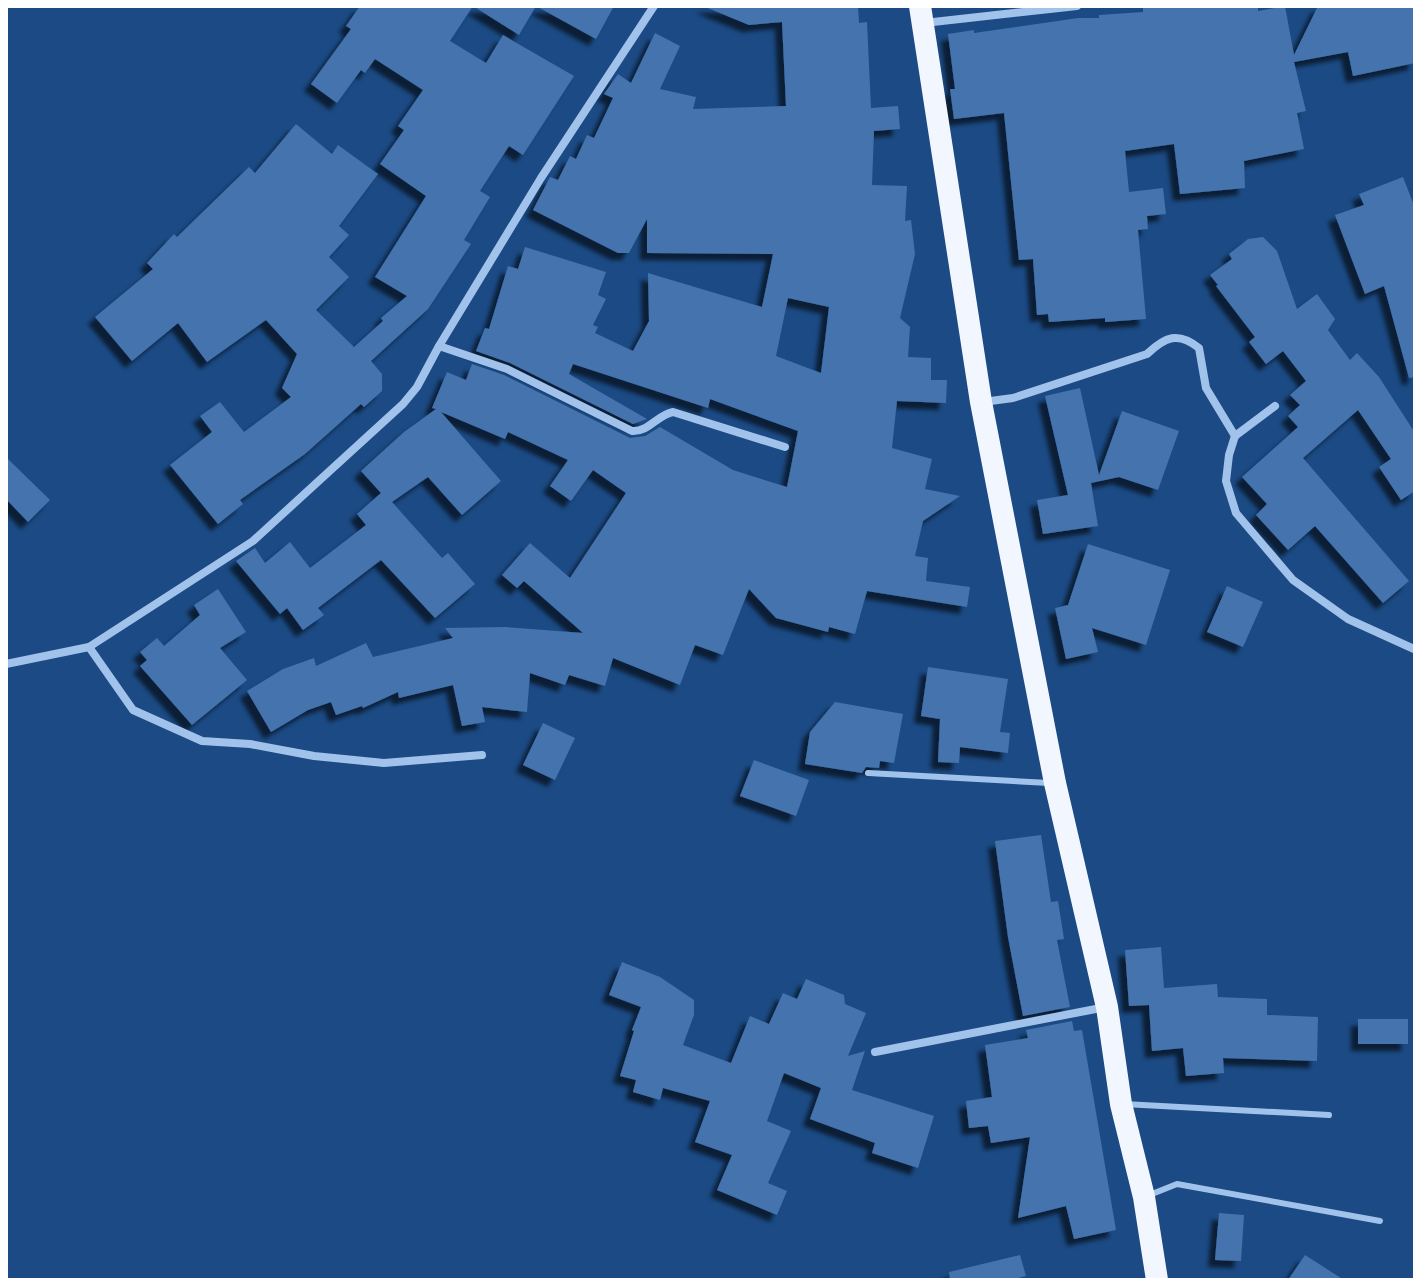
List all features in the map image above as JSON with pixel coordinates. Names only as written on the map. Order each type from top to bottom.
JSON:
[{"type":"highway","points":[[921,15],[981,402],[1055,783],[1107,1007],[1121,1104],[1144,1197],[1157,1280]]},
{"type":"street","points":[[6,664],[89,647],[253,541],[403,404],[417,387],[541,178],[654,6]]},
{"type":"street","points":[[921,15],[1077,6]]},
{"type":"street","points":[[981,402],[1013,398],[1147,354],[1159,343],[1172,338],[1187,338],[1199,348],[1206,388],[1235,436]]},
{"type":"street","points":[[439,346],[507,369],[632,431],[643,431],[658,418],[673,412],[785,447]]},
{"type":"street","points":[[1275,406],[1235,436],[1226,481],[1236,513],[1293,580],[1348,619],[1414,649]]},
{"type":"street","points":[[89,647],[133,710],[202,741],[250,744],[314,756],[384,763],[482,755]]},
{"type":"street","points":[[875,1052],[1107,1007]]},
{"type":"lane","points":[[868,773],[1055,783]]},
{"type":"lane","points":[[1121,1104],[1329,1115]]},
{"type":"lane","points":[[1144,1197],[1177,1184],[1380,1221]]},
{"type":"building","points":[[360,6],[473,6],[450,41],[486,63],[503,35],[574,76],[523,155],[509,146],[480,191],[490,197],[464,240],[471,244],[428,309],[371,361],[382,374],[382,391],[364,407],[361,404],[305,454],[240,500],[243,504],[218,524],[170,465],[212,432],[200,416],[220,402],[244,432],[291,397],[282,388],[297,354],[266,320],[207,362],[178,323],[132,361],[95,317],[153,269],[147,263],[174,234],[177,237],[249,167],[255,173],[296,124],[332,154],[338,145],[378,174],[339,226],[349,235],[329,257],[349,277],[316,310],[354,347],[407,296],[375,277],[426,196],[380,164],[404,130],[398,126],[423,90],[375,59],[365,73],[361,70],[337,103],[311,84],[351,29],[346,26]]},
{"type":"building","points":[[473,6],[536,6],[519,35]]},
{"type":"building","points":[[536,6],[614,6],[596,39]]},
{"type":"building","points":[[703,6],[858,6],[859,23],[867,22],[871,108],[898,106],[900,129],[874,131],[872,185],[907,186],[905,221],[911,220],[915,254],[900,318],[910,327],[908,357],[931,358],[931,380],[947,380],[946,403],[897,401],[892,448],[932,459],[925,489],[960,496],[923,521],[915,556],[928,558],[926,581],[970,587],[967,607],[867,591],[855,634],[829,627],[828,632],[776,618],[749,589],[723,655],[695,645],[680,685],[613,658],[605,686],[569,675],[565,685],[530,673],[527,712],[482,707],[485,722],[462,726],[453,685],[399,698],[398,692],[363,708],[336,715],[331,702],[308,710],[271,732],[247,691],[283,669],[314,658],[316,666],[366,643],[373,657],[453,638],[445,628],[506,627],[583,633],[524,581],[517,588],[502,575],[530,543],[570,578],[626,493],[593,470],[571,501],[550,486],[568,460],[508,432],[505,439],[441,412],[501,481],[462,515],[428,477],[392,502],[442,558],[448,553],[475,584],[435,618],[381,560],[318,608],[324,615],[303,630],[287,608],[280,614],[236,561],[255,548],[265,563],[290,542],[310,568],[366,525],[357,514],[381,493],[361,471],[404,432],[436,409],[432,408],[447,372],[466,380],[472,364],[504,375],[630,438],[645,436],[660,427],[733,470],[787,487],[798,431],[710,399],[708,408],[573,364],[569,374],[647,419],[633,424],[510,363],[476,351],[485,328],[489,329],[508,266],[518,269],[525,247],[606,272],[598,295],[606,299],[593,325],[598,327],[595,333],[633,351],[649,321],[648,273],[762,307],[773,254],[647,253],[647,219],[629,253],[618,253],[533,210],[550,177],[558,180],[570,156],[576,159],[587,135],[594,138],[613,98],[604,94],[618,74],[631,83],[655,33],[680,46],[660,89],[696,97],[693,109],[786,106],[782,22],[749,25]],"holes":[[[788,298],[829,307],[821,373],[776,356]]]},
{"type":"building","points":[[1258,6],[1258,11],[1285,6],[1294,55],[1318,6],[1415,6],[1415,63],[1353,76],[1348,52],[1294,62],[1306,111],[1297,113],[1304,149],[1244,161],[1245,188],[1180,194],[1174,144],[1125,151],[1129,192],[1163,188],[1166,214],[1147,216],[1148,229],[1138,230],[1146,319],[1049,322],[1048,314],[1037,315],[1033,259],[1019,260],[1004,113],[954,119],[950,89],[955,89],[948,34],[1099,18],[1099,15],[1143,12],[1143,8]]},
{"type":"building","points":[[1403,177],[1415,208],[1415,377],[1409,378],[1384,286],[1365,294],[1335,215],[1364,205],[1359,194]]},
{"type":"building","points":[[1263,237],[1277,251],[1297,309],[1317,294],[1335,319],[1328,330],[1350,360],[1357,353],[1379,377],[1415,433],[1415,491],[1401,500],[1379,467],[1391,459],[1358,410],[1303,458],[1409,581],[1383,603],[1315,526],[1288,550],[1256,515],[1267,504],[1242,477],[1298,427],[1288,416],[1300,405],[1290,395],[1306,381],[1283,351],[1266,364],[1249,342],[1255,337],[1210,275],[1232,259],[1229,254],[1248,239]]},
{"type":"building","points":[[1080,388],[1099,475],[1122,411],[1179,431],[1158,490],[1119,477],[1091,483],[1098,526],[1043,534],[1037,500],[1068,495],[1045,396]]},
{"type":"building","points":[[6,457],[50,500],[28,522],[6,499]]},
{"type":"building","points":[[1088,544],[1170,570],[1146,645],[1092,628],[1098,652],[1066,659],[1055,608],[1068,605]]},
{"type":"building","points":[[1227,586],[1263,602],[1243,647],[1207,632]]},
{"type":"building","points":[[218,589],[246,632],[220,648],[247,680],[192,725],[140,666],[147,660],[140,652],[157,638],[164,646],[200,615],[194,605]]},
{"type":"building","points":[[928,667],[1008,679],[1000,732],[1010,733],[1008,753],[960,747],[959,763],[938,762],[940,719],[921,716]]},
{"type":"building","points":[[835,702],[903,714],[894,763],[880,761],[879,768],[866,767],[862,773],[805,764],[810,732]]},
{"type":"building","points":[[543,723],[575,738],[555,780],[523,765]]},
{"type":"building","points":[[754,760],[809,780],[796,816],[740,796]]},
{"type":"building","points":[[1041,835],[1051,902],[1058,901],[1064,939],[1057,940],[1070,1007],[1023,1016],[995,841]]},
{"type":"building","points":[[1161,947],[1164,988],[1217,984],[1218,997],[1267,999],[1267,1015],[1318,1017],[1317,1061],[1223,1058],[1224,1073],[1186,1076],[1183,1048],[1152,1051],[1149,1005],[1129,1006],[1125,950]]},
{"type":"building","points":[[622,962],[660,977],[694,1000],[694,1015],[683,1045],[731,1063],[750,1016],[769,1024],[783,993],[797,999],[806,979],[844,995],[845,1004],[866,1013],[848,1056],[865,1051],[852,1090],[934,1116],[918,1168],[872,1153],[875,1143],[810,1119],[821,1088],[784,1073],[767,1121],[791,1131],[768,1183],[787,1191],[777,1215],[717,1190],[732,1155],[695,1142],[710,1101],[663,1088],[660,1100],[633,1092],[636,1080],[620,1076],[641,1007],[609,995]]},
{"type":"building","points":[[1358,1019],[1408,1019],[1408,1044],[1358,1044]]},
{"type":"building","points":[[1072,1021],[1074,1031],[1082,1030],[1116,1230],[1074,1239],[1066,1206],[1018,1218],[1030,1137],[991,1143],[988,1126],[969,1128],[966,1101],[992,1097],[985,1045],[1028,1038],[1026,1030]]},
{"type":"building","points":[[1219,1213],[1244,1215],[1241,1261],[1215,1260]]},
{"type":"building","points":[[1020,1255],[1026,1276],[1010,1280],[950,1280],[949,1272]]},
{"type":"building","points":[[1305,1255],[1344,1280],[1288,1280]]}]
